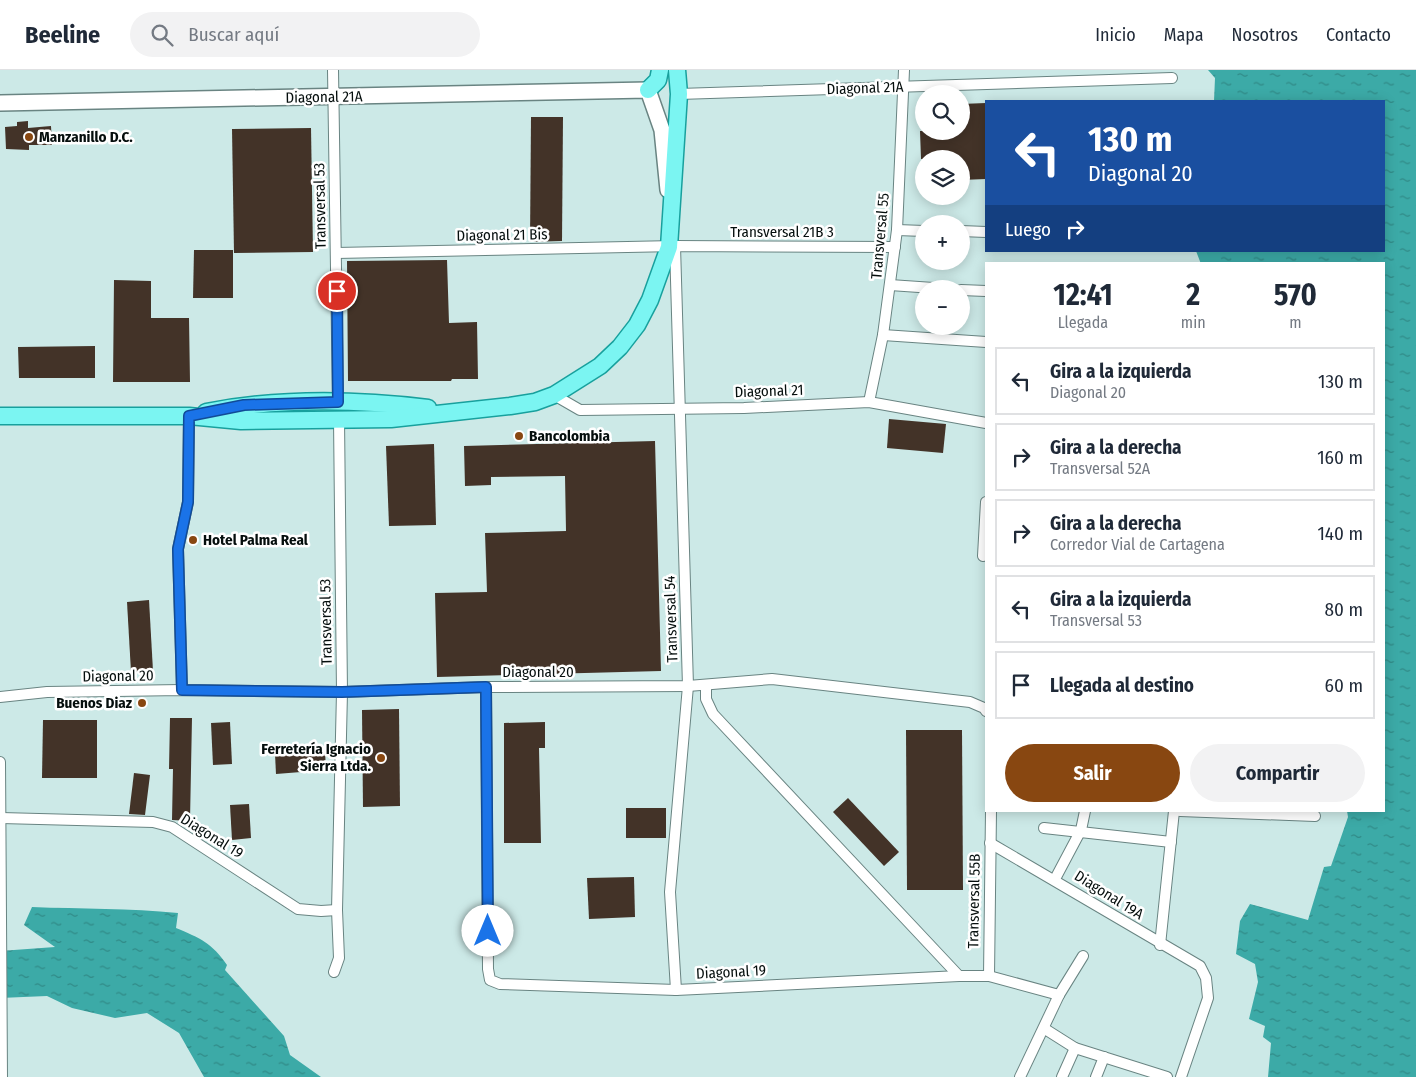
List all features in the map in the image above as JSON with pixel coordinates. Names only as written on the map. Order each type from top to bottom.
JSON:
[{"type":"main road","points":[[648,90],[658,80],[660,70]]},
{"type":"main road","points":[[0,416],[189,416],[240,421],[391,419],[450,411],[519,405],[554,395],[600,366],[620,347],[637,325],[650,300],[672,246],[671,218],[679,94],[677,70]]},
{"type":"main road","points":[[189,416],[244,405],[338,402],[394,404],[450,411]]},
{"type":"street","name":"Transversal 53","points":[[333,70],[338,402]]},
{"type":"street","name":"Transversal 55","points":[[869,402],[882,335],[897,230],[904,70]]},
{"type":"street","name":"Diagonal 21A","points":[[679,94],[1172,78]]},
{"type":"street","name":"Diagonal 21A","points":[[0,103],[648,90]]},
{"type":"street","points":[[648,90],[662,130],[671,218]]},
{"type":"street","points":[[897,230],[915,231]]},
{"type":"street","points":[[970,231],[985,232]]},
{"type":"street","name":"Diagonal 21 Bis","points":[[336,253],[672,246]]},
{"type":"street","name":"Transversal 21B 3","points":[[672,246],[895,247]]},
{"type":"street","name":"Transversal 54","points":[[672,246],[680,408],[688,686],[670,892],[676,990]]},
{"type":"street","points":[[890,285],[915,287]]},
{"type":"street","points":[[970,290],[985,291]]},
{"type":"street","points":[[882,335],[985,342]]},
{"type":"street","name":"Diagonal 21","points":[[554,395],[580,410],[744,408],[869,402],[985,423]]},
{"type":"street","points":[[182,690],[178,549],[188,502],[189,416]]},
{"type":"street","name":"Transversal 53","points":[[334,972],[339,958],[337,910],[342,692],[340,419]]},
{"type":"street","points":[[983,556],[985,520]]},
{"type":"street","name":"Diagonal 20","points":[[0,697],[47,692],[182,690],[342,692],[486,687],[688,686],[772,679],[970,702],[985,710]]},
{"type":"street","points":[[706,685],[706,699],[713,714],[959,976]]},
{"type":"street","name":"Diagonal 19","points":[[486,687],[488,969],[490,980],[500,984],[676,990],[988,976]]},
{"type":"street","points":[[0,762],[2,1077]]},
{"type":"street","name":"Transversal 55B","points":[[988,976],[991,812]]},
{"type":"street","points":[[1055,879],[1081,830],[1085,812]]},
{"type":"street","points":[[1160,945],[1174,812]]},
{"type":"street","points":[[1207,812],[1315,816]]},
{"type":"street","name":"Diagonal 19","points":[[1,818],[153,822],[172,827],[298,909],[337,910]]},
{"type":"street","points":[[1044,828],[1081,830],[1171,842]]},
{"type":"street","name":"Diagonal 19A","points":[[990,843],[1055,879],[1160,945],[1200,966],[1206,978],[1208,998],[1181,1077]]},
{"type":"street","points":[[1020,1077],[1060,995],[1082,956]]},
{"type":"street","points":[[988,976],[1060,995]]},
{"type":"street","points":[[1045,1029],[1075,1048],[1167,1077]]},
{"type":"street","points":[[1062,1077],[1075,1048]]},
{"type":"street","points":[[1096,1077],[1104,1057]]},
{"type":"water","points":[[1208,70],[1416,70],[1416,1077],[1268,1077],[1271,1043],[1263,1037],[1265,1026],[1249,1019],[1258,982],[1255,964],[1236,954],[1240,921],[1250,904],[1308,920],[1324,867],[1331,866],[1348,817],[1347,812],[1385,812],[1385,262],[1200,262],[1196,252],[1385,252],[1385,100],[1214,100],[1215,78]]},
{"type":"water","points":[[32,907],[124,909],[178,913],[176,928],[199,938],[216,951],[227,965],[225,970],[284,1036],[290,1055],[321,1077],[204,1077],[179,1033],[147,1013],[115,1018],[72,1008],[47,996],[0,998],[0,951],[55,947],[24,925]]},
{"type":"building","points":[[985,103],[985,179],[970,180],[970,150],[921,150],[920,140],[970,140],[970,104]]},
{"type":"building","points":[[531,117],[563,117],[562,241],[530,242]]},
{"type":"building","name":"Manzanillo D.C.","points":[[28,121],[28,128],[51,126],[52,145],[29,145],[29,150],[6,149],[5,127],[17,126],[17,122]]},
{"type":"building","points":[[311,128],[313,252],[234,253],[232,129]]},
{"type":"building","points":[[194,250],[233,250],[233,298],[193,298]]},
{"type":"building","points":[[447,260],[449,323],[477,322],[478,379],[452,379],[451,381],[348,381],[347,261]]},
{"type":"building","points":[[114,280],[151,281],[151,318],[189,318],[190,382],[113,382]]},
{"type":"building","points":[[95,346],[95,378],[19,378],[18,347]]},
{"type":"building","points":[[889,419],[946,424],[943,453],[887,448]]},
{"type":"building","points":[[655,441],[661,671],[437,677],[435,593],[487,592],[485,533],[566,531],[565,476],[491,477],[491,485],[465,486],[464,446]]},
{"type":"building","points":[[434,444],[436,525],[389,526],[386,446]]},
{"type":"building","points":[[149,600],[153,671],[131,672],[127,602]]},
{"type":"building","name":"Ferretería Ignacio Sierra Ltda.","points":[[399,709],[400,806],[363,807],[362,710]]},
{"type":"building","points":[[170,718],[192,718],[190,821],[172,820],[173,769],[169,769]]},
{"type":"building","points":[[43,720],[97,720],[97,778],[42,778]]},
{"type":"building","points":[[230,722],[232,764],[213,765],[211,723]]},
{"type":"building","points":[[545,722],[545,748],[539,748],[541,843],[504,843],[504,723]]},
{"type":"building","points":[[906,730],[962,730],[963,890],[907,890]]},
{"type":"building","points":[[325,751],[326,770],[276,774],[275,754]]},
{"type":"building","points":[[134,773],[150,775],[145,815],[129,814]]},
{"type":"building","points":[[848,798],[899,852],[884,866],[833,812]]},
{"type":"building","points":[[249,804],[251,838],[232,840],[230,805]]},
{"type":"building","points":[[626,808],[666,808],[666,838],[626,838]]},
{"type":"building","points":[[634,877],[635,917],[589,919],[587,878]]},
{"type":"place","name":"Manzanillo D.C.","points":[[29,137]]},
{"type":"place","name":"Bancolombia","points":[[519,436]]},
{"type":"place","name":"Hotel Palma Real","points":[[193,540]]},
{"type":"place","name":"Buenos Diaz","points":[[142,703]]},
{"type":"place","name":"Ferretería Ignacio Sierra Ltda.","points":[[381,758]]},
{"type":"route","points":[[337,291],[338,402],[244,405],[189,416],[190,460],[188,502],[180,532],[178,549],[182,690],[342,692],[486,687],[488,931]]}]
